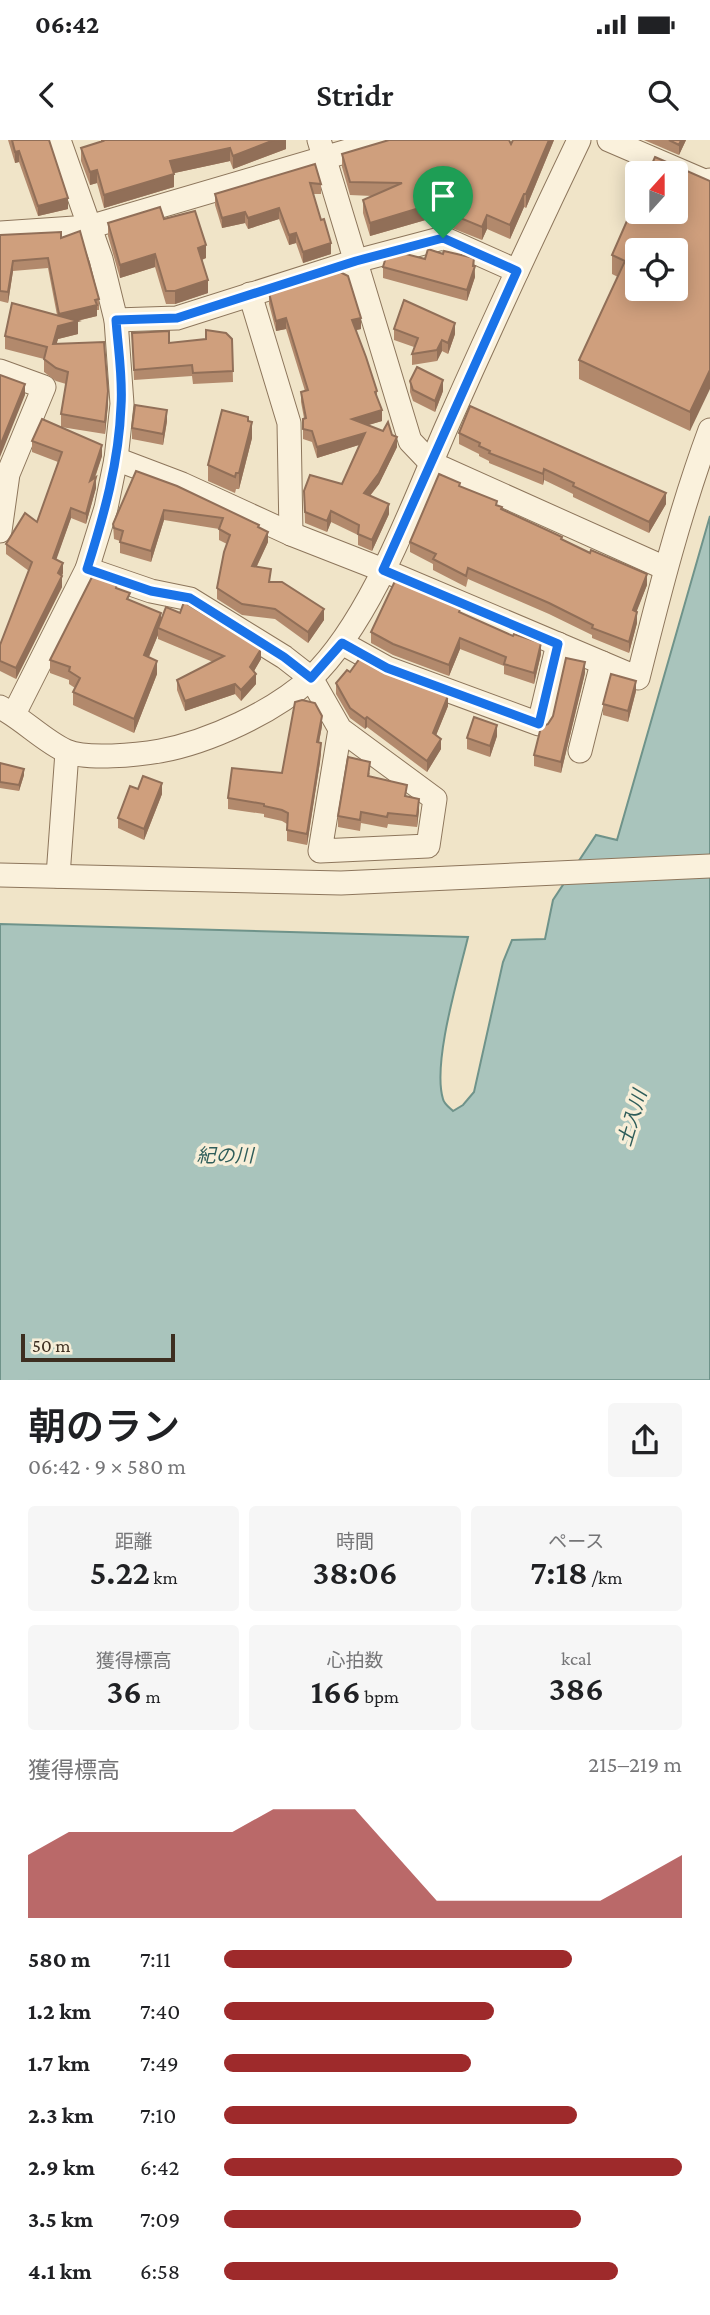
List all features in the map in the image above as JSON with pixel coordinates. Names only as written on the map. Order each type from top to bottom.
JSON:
[{"type":"street","points":[[59,140],[101,259],[116,320],[122,404],[116,459],[106,509],[87,569],[7,710],[67,752],[106,756],[138,755],[184,746],[245,721],[311,678],[342,643],[383,570],[579,140]]},
{"type":"street","points":[[0,233],[89,227],[322,149],[385,140]]},
{"type":"street","points":[[609,140],[709,183],[710,180]]},
{"type":"street","points":[[322,149],[410,441],[431,463],[665,568]]},
{"type":"street","points":[[116,320],[177,318],[356,261],[443,238],[517,271]]},
{"type":"street","points":[[250,294],[289,423],[291,534]]},
{"type":"street","points":[[0,371],[44,387],[8,474],[0,531]]},
{"type":"street","points":[[116,459],[183,484],[291,534],[638,678],[665,568],[710,430]]},
{"type":"street","points":[[87,569],[151,591],[190,598],[284,657],[311,678],[340,729],[435,799],[428,846],[320,851],[340,729]]},
{"type":"street","points":[[342,643],[387,668],[539,724],[558,644]]},
{"type":"street","points":[[580,751],[602,663]]},
{"type":"street","points":[[58,876],[67,752]]},
{"type":"street","points":[[0,875],[341,883],[710,866]]},
{"type":"water","name":"紀の川","points":[[710,516],[710,1380],[0,1380],[0,924],[468,937],[448,1019],[441,1064],[443,1099],[453,1111],[463,1105],[474,1092],[503,962],[512,940],[545,939],[553,900],[596,835],[617,840]]},
{"type":"building","points":[[12,140],[49,140],[68,198],[38,206],[19,151],[15,152]]},
{"type":"building","points":[[102,140],[274,140],[233,156],[230,148],[170,161],[174,174],[104,195],[97,170],[90,172],[81,148]]},
{"type":"building","points":[[389,140],[509,140],[511,144],[513,140],[549,140],[510,225],[487,215],[482,227],[429,205],[370,223],[363,200],[402,183],[350,182],[342,154]]},
{"type":"building","points":[[315,164],[321,184],[310,183],[331,243],[303,252],[296,233],[289,235],[279,208],[248,218],[245,212],[222,218],[215,194]]},
{"type":"building","points":[[688,171],[710,181],[710,370],[690,412],[579,360],[625,261],[612,255],[626,224],[688,224]]},
{"type":"building","points":[[160,207],[164,219],[195,211],[206,245],[198,248],[208,280],[175,291],[166,291],[155,254],[120,265],[108,223]]},
{"type":"building","points":[[80,231],[99,299],[95,300],[97,305],[59,314],[48,258],[13,261],[8,292],[0,291],[0,235],[61,232],[61,238]]},
{"type":"building","points":[[428,249],[474,258],[475,266],[467,290],[383,267],[386,257],[402,253],[425,259]]},
{"type":"building","points":[[338,271],[348,276],[361,318],[352,320],[382,410],[352,419],[383,431],[388,422],[392,435],[397,437],[379,473],[364,493],[389,504],[372,540],[358,534],[359,525],[331,511],[327,521],[305,512],[304,491],[310,475],[342,484],[365,433],[317,447],[312,431],[303,429],[303,419],[306,418],[301,392],[308,390],[286,318],[276,321],[269,293]]},
{"type":"building","points":[[404,300],[455,323],[448,343],[442,340],[437,350],[412,354],[418,338],[394,329]]},
{"type":"building","points":[[12,303],[78,321],[58,326],[53,344],[104,342],[108,391],[105,422],[61,414],[68,372],[56,368],[44,359],[47,347],[5,336]]},
{"type":"building","points":[[206,330],[226,333],[232,339],[233,371],[193,373],[192,365],[134,370],[132,333],[169,331],[169,343],[206,339]]},
{"type":"building","points":[[417,367],[443,380],[435,401],[413,390],[410,381]]},
{"type":"building","points":[[0,375],[25,384],[0,446]]},
{"type":"building","points":[[135,405],[167,410],[163,434],[132,428]]},
{"type":"building","points":[[470,406],[666,493],[649,522],[573,486],[574,483],[544,469],[543,474],[489,453],[490,451],[479,446],[480,443],[459,433]]},
{"type":"building","points":[[222,410],[248,417],[248,421],[252,422],[239,473],[236,473],[235,477],[208,465]]},
{"type":"building","points":[[42,419],[102,445],[90,481],[96,477],[86,514],[71,508],[53,558],[63,563],[58,573],[62,576],[16,668],[0,661],[0,645],[32,562],[6,544],[25,513],[37,522],[62,452],[32,441]]},
{"type":"building","points":[[136,471],[177,486],[259,525],[258,527],[268,532],[252,566],[271,569],[269,582],[282,582],[324,609],[308,632],[275,609],[242,604],[217,588],[230,535],[219,529],[223,518],[164,510],[151,551],[120,542],[123,531],[114,528],[113,524]]},
{"type":"building","points":[[439,474],[460,483],[459,486],[497,501],[496,505],[502,507],[501,509],[590,553],[591,550],[647,574],[633,610],[637,612],[629,642],[592,628],[593,625],[549,603],[468,568],[466,576],[433,559],[436,554],[410,542]]},
{"type":"building","points":[[94,573],[118,581],[116,588],[130,593],[127,599],[161,613],[144,655],[157,661],[134,719],[73,692],[80,678],[69,671],[70,667],[50,660]]},
{"type":"building","points":[[395,581],[461,607],[459,612],[513,636],[514,634],[541,643],[534,673],[504,664],[506,657],[460,638],[449,665],[393,644],[371,632]]},
{"type":"building","points":[[184,602],[261,649],[250,667],[256,674],[241,690],[235,684],[185,701],[177,680],[224,656],[158,628],[166,607],[180,613]]},
{"type":"building","points":[[360,658],[382,671],[448,696],[433,733],[441,739],[427,761],[367,717],[365,719],[350,708],[336,683],[347,670],[350,672]]},
{"type":"building","points":[[566,658],[585,662],[561,762],[534,755],[541,727],[548,724],[553,716]]},
{"type":"building","points":[[611,674],[636,681],[628,711],[603,704]]},
{"type":"building","points":[[302,700],[315,703],[322,716],[317,742],[321,743],[320,752],[307,834],[287,830],[288,813],[282,810],[228,798],[232,768],[282,773],[295,702]]},
{"type":"building","points":[[474,717],[497,725],[490,746],[467,738]]},
{"type":"building","points":[[348,757],[370,762],[368,776],[407,785],[405,796],[419,799],[417,816],[388,813],[387,817],[361,812],[360,820],[338,816]]},
{"type":"building","points":[[0,763],[24,769],[19,785],[0,782]]},
{"type":"building","points":[[143,776],[162,783],[144,829],[118,818],[130,786],[138,789]]},
{"type":"route","points":[[443,238],[517,271],[383,570],[558,644],[539,724],[387,668],[342,643],[311,678],[284,657],[190,598],[151,591],[87,569],[106,509],[116,459],[122,404],[116,320],[177,318],[356,261],[443,238]]},
{"type":"water label","name":"土入川","points":[[632,1118]]}]
